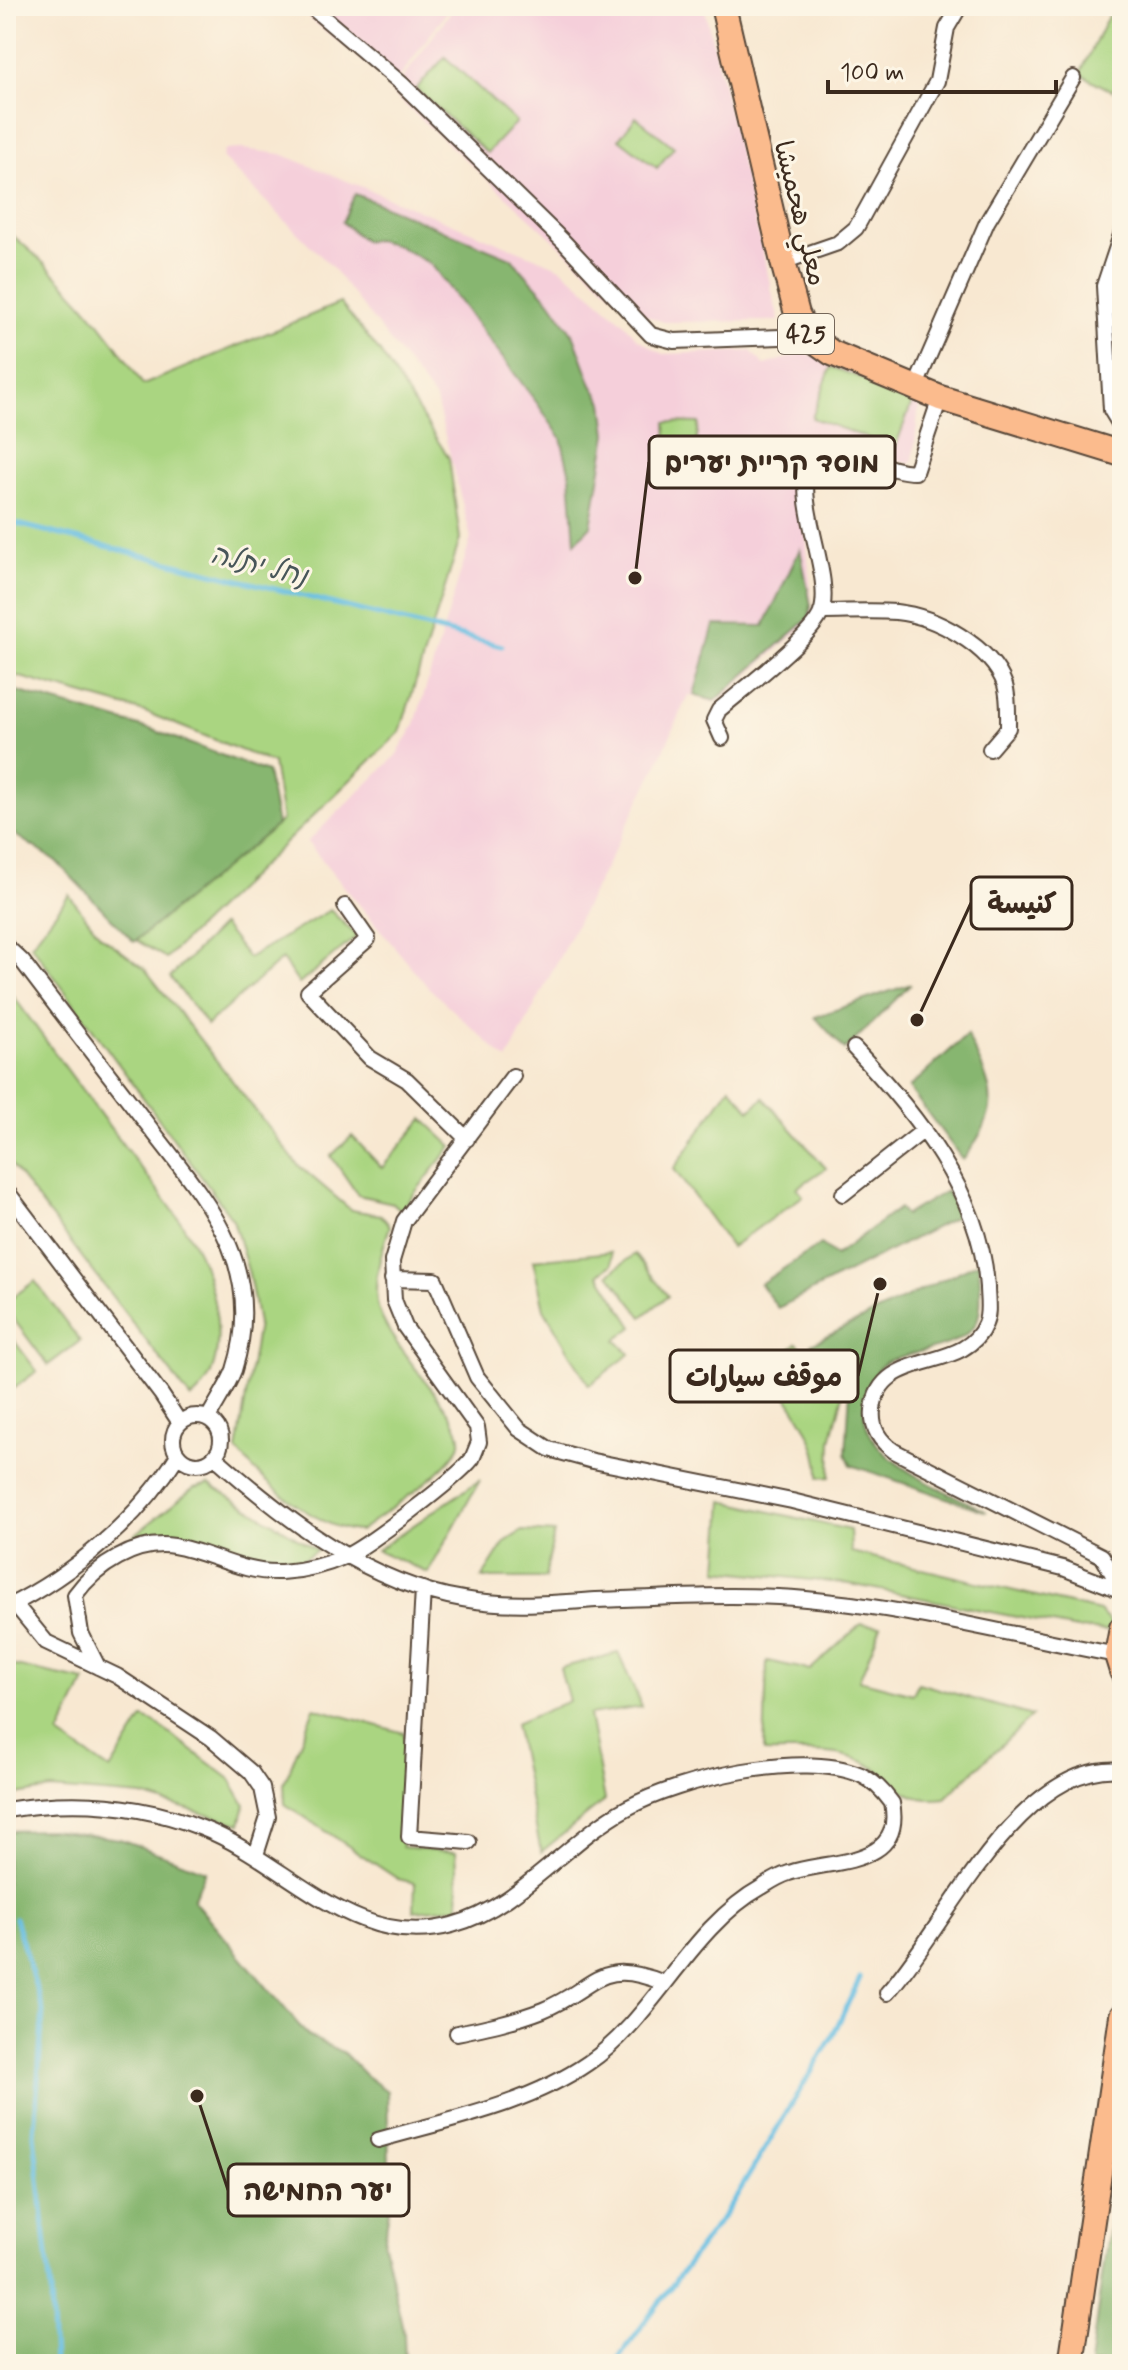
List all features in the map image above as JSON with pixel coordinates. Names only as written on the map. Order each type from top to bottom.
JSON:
[{"type":"main road","name":"معلي هحميشا","points":[[723,6],[783,262],[797,314],[808,336]]},
{"type":"main road","name":"425","points":[[808,336],[832,353],[940,398],[1122,454]]},
{"type":"main road","points":[[1120,1663],[1122,1628]]},
{"type":"main road","points":[[1071,2364],[1122,2016]]},
{"type":"street","points":[[310,6],[402,84],[564,242],[651,335],[674,341],[808,336]]},
{"type":"street","points":[[783,262],[838,243],[856,228],[937,81],[947,28],[960,6]]},
{"type":"street","points":[[915,388],[987,222],[1073,78]]},
{"type":"street","points":[[1122,232],[1104,286],[1111,410],[1122,428]]},
{"type":"street","points":[[722,738],[714,720],[719,710],[809,630],[821,612],[818,558],[805,490],[810,468],[831,454],[847,452],[915,472],[940,398]]},
{"type":"street","points":[[821,612],[897,612],[922,617],[976,648],[999,675],[1008,701],[1008,728],[990,749]]},
{"type":"street","points":[[345,906],[368,939],[308,992],[370,1058],[407,1080],[467,1139]]},
{"type":"street","points":[[6,946],[22,961],[205,1199],[233,1250],[243,1300],[239,1349],[233,1373],[208,1418]]},
{"type":"street","points":[[854,1048],[895,1091],[924,1130],[978,1231],[985,1267],[986,1323],[973,1342],[962,1349],[891,1375],[876,1394],[873,1411],[877,1433],[894,1451],[1102,1556],[1113,1575],[1116,1588]]},
{"type":"street","points":[[98,1667],[81,1633],[75,1595],[85,1581],[108,1562],[135,1551],[173,1546],[218,1562],[278,1572],[309,1568],[347,1555],[461,1471],[476,1454],[479,1442],[474,1422],[405,1327],[394,1300],[392,1279],[395,1248],[404,1221],[513,1076]]},
{"type":"street","points":[[843,1194],[924,1130]]},
{"type":"street","points":[[6,1190],[180,1423]]},
{"type":"street","points":[[392,1279],[435,1280],[477,1377],[519,1429],[549,1449],[593,1461],[792,1501],[1063,1568],[1116,1588]]},
{"type":"street","points":[[193,1416],[208,1418],[217,1425],[221,1436],[215,1457],[198,1464],[178,1455],[173,1440],[180,1423],[193,1416]]},
{"type":"street","points":[[178,1455],[134,1511],[99,1544],[62,1574],[10,1605],[46,1642],[98,1667],[211,1738],[251,1772],[262,1788],[268,1817],[256,1855]]},
{"type":"street","points":[[215,1457],[273,1507],[347,1555],[423,1589],[464,1599],[504,1603],[778,1597],[851,1605],[1120,1663]]},
{"type":"street","points":[[423,1589],[409,1837],[469,1842]]},
{"type":"street","points":[[6,1810],[63,1803],[134,1808],[203,1828],[256,1855],[350,1917],[372,1926],[426,1931],[481,1914],[604,1822],[664,1792],[747,1771],[814,1766],[864,1776],[892,1803],[894,1829],[884,1845],[867,1856],[787,1874],[758,1889],[712,1926],[610,2045],[588,2064],[487,2110],[378,2140]]},
{"type":"street","points":[[887,1993],[1015,1822],[1063,1783],[1104,1769],[1122,1770]]},
{"type":"street","points":[[457,2033],[526,2017],[603,1975],[630,1971],[664,1983]]},
{"type":"shaded area","points":[[294,6],[451,6],[394,85]]},
{"type":"shaded area","points":[[455,6],[704,6],[779,321],[664,322],[631,310],[392,93]]},
{"type":"shaded area","points":[[224,150],[281,154],[561,268],[638,339],[663,354],[751,351],[764,365],[805,353],[920,396],[913,460],[908,463],[843,441],[801,460],[790,484],[804,512],[813,618],[716,703],[688,695],[658,764],[507,1060],[428,987],[307,842],[395,757],[414,727],[471,538],[436,400],[331,266],[222,158]]},
{"type":"green space","points":[[1113,6],[1122,6],[1122,68],[1112,91],[1080,74]]},
{"type":"green space","points":[[445,57],[516,122],[487,153],[416,89]]},
{"type":"green space","points":[[636,117],[674,147],[657,168],[619,139]]},
{"type":"green space","points":[[355,194],[511,258],[550,301],[574,336],[592,385],[603,402],[607,434],[591,526],[575,543],[570,475],[561,438],[431,264],[398,246],[378,240],[364,241],[342,222]]},
{"type":"green space","points":[[6,230],[45,264],[81,302],[114,342],[143,385],[340,303],[380,352],[449,458],[460,539],[400,732],[166,958],[136,940],[282,820],[273,763],[145,712],[6,673]]},
{"type":"green space","points":[[831,367],[914,397],[895,448],[812,418]]},
{"type":"green space","points":[[666,422],[699,423],[691,484],[669,485]]},
{"type":"green space","points":[[800,549],[811,606],[809,618],[715,701],[694,695],[714,625],[764,626]]},
{"type":"green space","points":[[6,688],[153,730],[267,772],[277,825],[134,942],[56,861],[6,829]]},
{"type":"green space","points":[[69,895],[100,935],[144,968],[298,1165],[351,1210],[381,1215],[390,1226],[377,1273],[377,1303],[394,1339],[450,1415],[458,1430],[460,1443],[455,1453],[432,1477],[360,1531],[327,1523],[292,1502],[237,1450],[258,1324],[249,1274],[233,1220],[31,945]]},
{"type":"green space","points":[[330,910],[357,936],[299,984],[282,959],[207,1025],[170,977],[222,925],[248,958]]},
{"type":"green space","points":[[911,984],[845,1050],[815,1017]]},
{"type":"green space","points":[[6,986],[172,1209],[197,1250],[209,1281],[218,1336],[212,1371],[191,1399],[6,1158]]},
{"type":"green space","points":[[967,1035],[984,1071],[990,1099],[984,1126],[963,1160],[909,1088]]},
{"type":"green space","points":[[730,1087],[750,1110],[764,1098],[826,1168],[797,1188],[803,1196],[731,1247],[674,1169]]},
{"type":"green space","points":[[423,1119],[452,1146],[401,1210],[393,1203],[358,1195],[331,1156],[352,1136],[382,1168]]},
{"type":"green space","points":[[946,1191],[962,1214],[778,1308],[760,1284],[821,1244],[835,1256],[899,1208],[905,1215]]},
{"type":"green space","points":[[611,1252],[612,1264],[599,1274],[633,1327],[616,1340],[630,1354],[589,1385],[544,1309],[533,1260]]},
{"type":"green space","points":[[635,1254],[668,1296],[642,1317],[609,1274]]},
{"type":"green space","points":[[979,1262],[980,1306],[973,1328],[955,1341],[884,1364],[869,1386],[865,1418],[872,1437],[885,1454],[925,1481],[987,1512],[851,1465],[846,1454],[850,1390],[811,1344]]},
{"type":"green space","points":[[35,1281],[80,1341],[48,1365],[6,1309],[6,1302]]},
{"type":"green space","points":[[6,1330],[37,1371],[6,1394]]},
{"type":"green space","points":[[797,1343],[843,1395],[831,1440],[830,1477],[819,1478],[815,1448],[809,1433],[766,1367]]},
{"type":"green space","points":[[480,1480],[428,1573],[377,1550]]},
{"type":"green space","points":[[209,1484],[317,1550],[301,1560],[260,1559],[165,1532],[122,1545],[194,1488]]},
{"type":"green space","points":[[723,1501],[850,1530],[851,1552],[1099,1611],[1112,1624],[1106,1631],[1077,1629],[850,1584],[718,1570]]},
{"type":"green space","points":[[522,1531],[554,1533],[545,1578],[482,1578],[505,1542]]},
{"type":"green space","points":[[861,1624],[881,1626],[859,1680],[913,1694],[918,1683],[1032,1716],[945,1798],[919,1798],[909,1794],[876,1768],[852,1758],[815,1752],[764,1752],[767,1661],[810,1670]]},
{"type":"green space","points":[[618,1653],[642,1707],[589,1715],[605,1800],[541,1852],[515,1724],[569,1701],[560,1668]]},
{"type":"green space","points":[[6,1664],[85,1681],[59,1735],[110,1770],[143,1718],[154,1722],[230,1779],[245,1805],[240,1824],[142,1796],[50,1789],[6,1797]]},
{"type":"green space","points":[[314,1708],[404,1733],[402,1847],[456,1852],[459,1907],[414,1911],[415,1883],[398,1879],[285,1804],[284,1784]]},
{"type":"green space","points":[[51,1830],[120,1839],[206,1871],[193,1900],[308,2036],[344,2053],[365,2075],[387,2091],[390,2202],[384,2244],[404,2334],[405,2364],[6,2364],[6,1831]]},
{"type":"green space","points":[[1122,2132],[1122,2364],[1090,2364]]},
{"type":"waterway","name":"נחל יתלה","points":[[6,521],[502,646]]},
{"type":"waterway","points":[[15,1918],[43,2011],[34,2134],[51,2292],[54,2364]]},
{"type":"waterway","points":[[614,2364],[731,2205],[832,2037],[860,1978]]},
{"type":"place","name":"מוסד קריית יערים","points":[[635,578]]},
{"type":"place","name":"كنيسة","points":[[917,1020]]},
{"type":"place","name":"موقف سيارات","points":[[880,1284]]},
{"type":"place","name":"יער החמישה","points":[[197,2096]]}]
